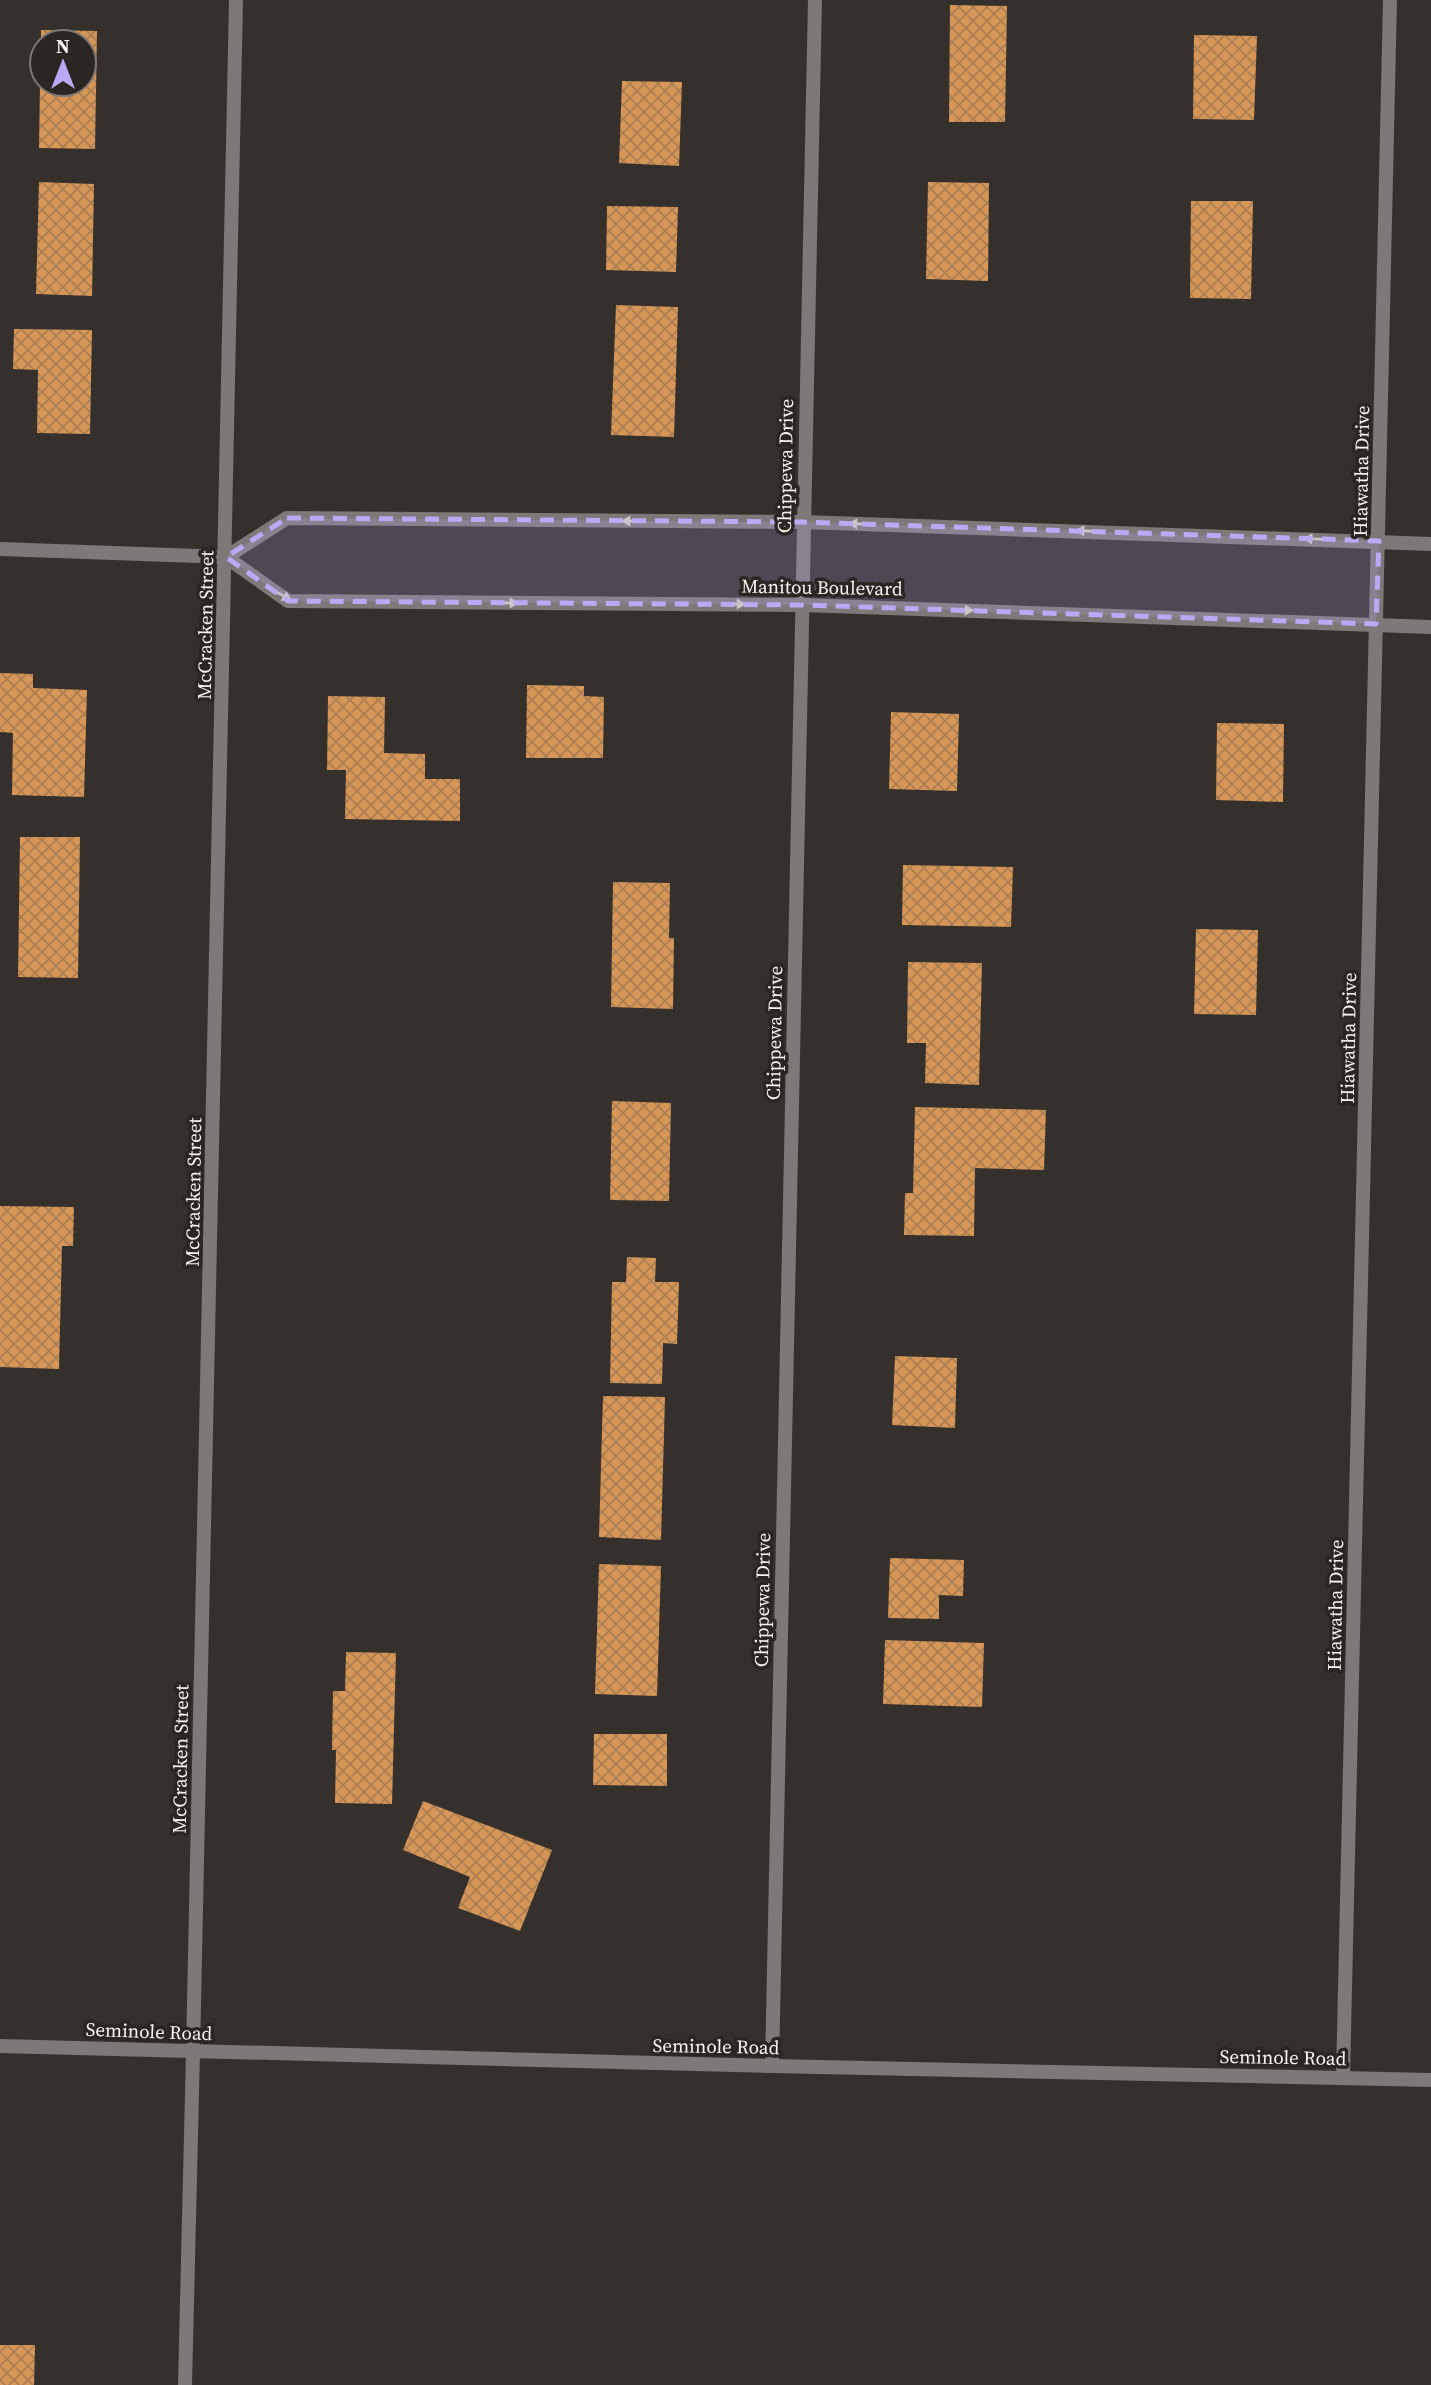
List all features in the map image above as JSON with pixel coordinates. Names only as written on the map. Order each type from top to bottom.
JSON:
[{"type":"street","name":"McCracken Street","points":[[185,2385],[236,0]]},
{"type":"street","name":"Chippewa Drive","points":[[772,2066],[815,0]]},
{"type":"street","name":"Hiawatha Drive","points":[[1343,2077],[1390,0]]},
{"type":"street","points":[[0,549],[226,557],[287,518],[803,522],[1431,544]]},
{"type":"street","name":"Manitou Boulevard","points":[[226,557],[288,601],[802,605],[1431,627]]},
{"type":"street","name":"Seminole Road","points":[[0,2046],[1431,2080]]},
{"type":"highlighted area","points":[[287,518],[803,522],[1379,541],[1376,624],[802,605],[288,601],[226,557]]},
{"type":"building","points":[[950,5],[1007,6],[1005,122],[949,122]]},
{"type":"building","points":[[1194,35],[1257,36],[1254,120],[1193,119]]},
{"type":"building","points":[[622,81],[682,82],[679,166],[619,163]]},
{"type":"building","points":[[40,98],[96,98],[95,149],[39,148]]},
{"type":"building","points":[[39,182],[94,184],[92,296],[36,294]]},
{"type":"building","points":[[928,182],[989,183],[988,281],[926,279]]},
{"type":"building","points":[[1191,201],[1253,201],[1251,299],[1190,298]]},
{"type":"building","points":[[607,206],[678,207],[676,272],[606,270]]},
{"type":"building","points":[[616,305],[678,307],[674,437],[611,435]]},
{"type":"building","points":[[14,329],[92,330],[90,434],[37,433],[38,370],[13,369]]},
{"type":"building","points":[[0,673],[33,674],[33,688],[87,690],[84,797],[12,795],[13,733],[0,732]]},
{"type":"building","points":[[527,685],[584,686],[584,696],[604,697],[603,758],[526,758]]},
{"type":"building","points":[[328,696],[385,697],[384,753],[425,754],[425,779],[460,779],[460,821],[345,819],[346,770],[327,770]]},
{"type":"building","points":[[891,712],[959,714],[957,791],[889,789]]},
{"type":"building","points":[[1217,723],[1284,724],[1283,802],[1216,800]]},
{"type":"building","points":[[20,837],[80,837],[78,978],[18,977]]},
{"type":"building","points":[[903,865],[1013,867],[1011,927],[902,925]]},
{"type":"building","points":[[613,882],[670,883],[669,938],[674,938],[673,1009],[611,1007]]},
{"type":"building","points":[[1196,929],[1258,930],[1256,1015],[1194,1014]]},
{"type":"building","points":[[908,962],[982,963],[979,1085],[925,1083],[926,1043],[907,1043]]},
{"type":"building","points":[[612,1101],[671,1103],[669,1201],[610,1200]]},
{"type":"building","points":[[915,1107],[1046,1110],[1044,1170],[975,1168],[974,1236],[904,1235],[905,1193],[913,1193]]},
{"type":"building","points":[[0,1206],[74,1207],[73,1246],[62,1246],[59,1369],[0,1367]]},
{"type":"building","points":[[627,1257],[656,1258],[655,1282],[679,1282],[677,1344],[663,1343],[662,1384],[610,1383],[612,1282],[626,1282]]},
{"type":"building","points":[[895,1356],[957,1358],[955,1428],[892,1425]]},
{"type":"building","points":[[603,1396],[665,1397],[661,1540],[599,1537]]},
{"type":"building","points":[[890,1558],[964,1560],[963,1596],[939,1595],[939,1619],[888,1618]]},
{"type":"building","points":[[599,1564],[661,1566],[657,1696],[595,1694]]},
{"type":"building","points":[[885,1640],[984,1643],[982,1707],[883,1704]]},
{"type":"building","points":[[346,1652],[396,1653],[392,1804],[335,1803],[333,1691],[345,1691]]},
{"type":"building","points":[[594,1734],[667,1734],[667,1786],[593,1785]]},
{"type":"building","points":[[423,1801],[552,1850],[520,1931],[458,1908],[470,1877],[403,1850]]},
{"type":"building","points":[[0,2345],[35,2345],[34,2385],[0,2385]]}]
